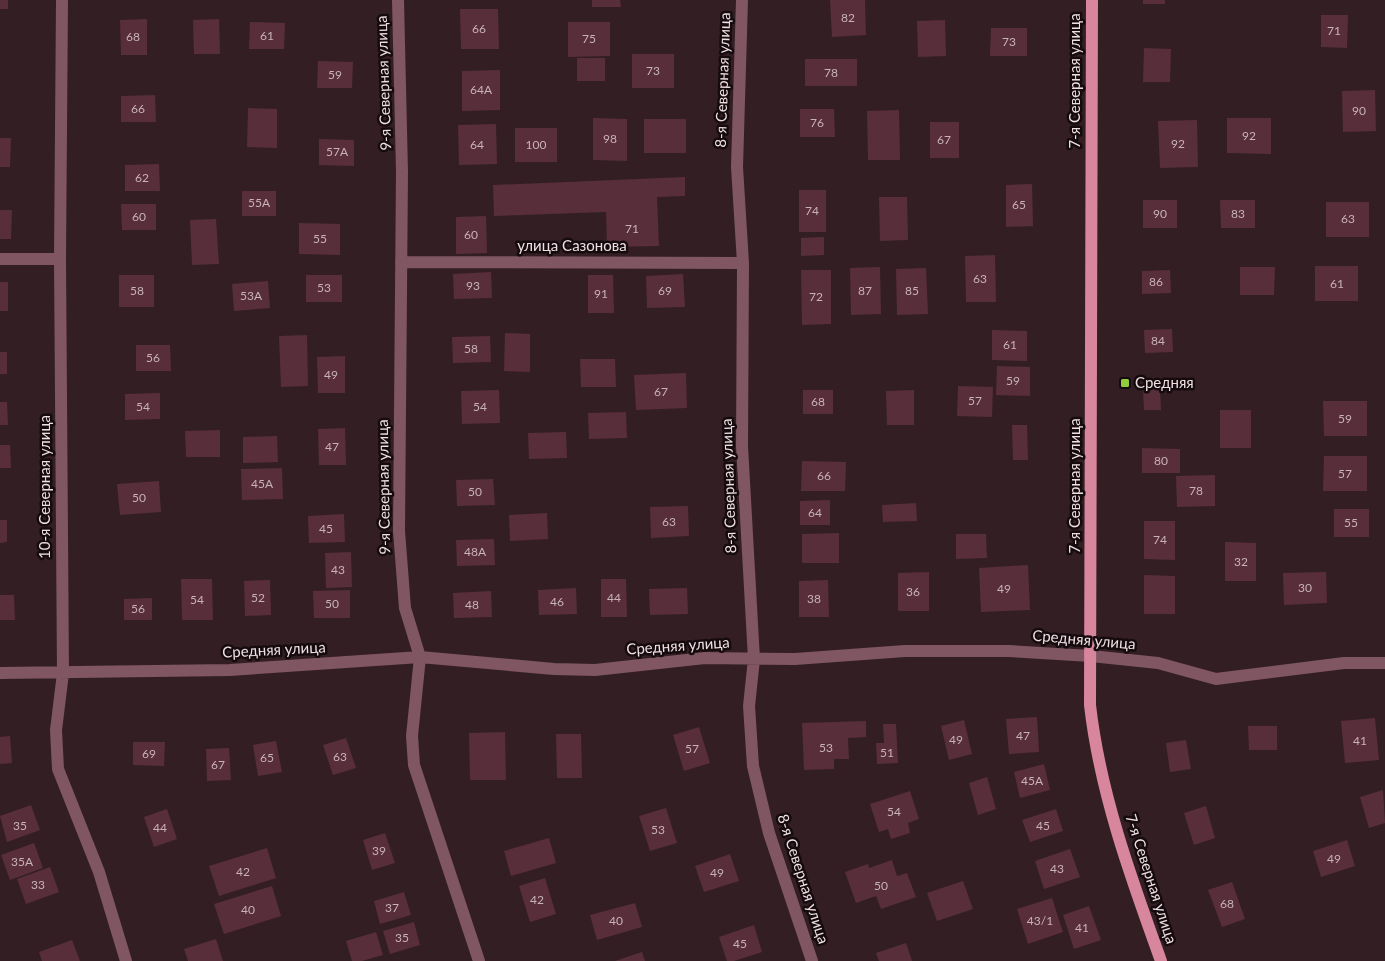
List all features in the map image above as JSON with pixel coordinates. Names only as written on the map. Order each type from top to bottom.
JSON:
[{"type":"main road","name":"7-я Северная улица","points":[[1092,0],[1090,705],[1095,744],[1109,804],[1160,961]]},
{"type":"street","name":"10-я Северная улица","points":[[62,0],[60,259],[63,673],[56,730],[58,769],[99,872],[126,961]]},
{"type":"street","name":"9-я Северная улица","points":[[398,0],[402,172],[399,531],[405,608],[420,657],[412,736],[414,765],[479,961]]},
{"type":"street","name":"8-я Северная улица","points":[[742,0],[737,167],[743,264],[742,446],[754,659],[749,706],[753,766],[769,834],[812,961]]},
{"type":"street","points":[[0,259],[60,259]]},
{"type":"street","name":"улица Сазонова","points":[[401,262],[743,264]]},
{"type":"street","name":"Средняя улица","points":[[0,673],[230,670],[420,657],[595,670],[704,658],[795,659],[913,651],[1009,651],[1091,656],[1158,663],[1216,678],[1344,663],[1385,663]]},
{"type":"building","points":[[0,0],[8,0],[8,9],[0,9]]},
{"type":"building","points":[[592,0],[620,0],[621,7],[592,7]]},
{"type":"building","points":[[830,0],[865,0],[866,35],[832,37]]},
{"type":"building","points":[[1143,0],[1165,0],[1165,4],[1143,4]]},
{"type":"building","points":[[460,9],[498,9],[499,49],[461,49]]},
{"type":"building","points":[[1321,15],[1348,15],[1347,48],[1321,47]]},
{"type":"building","points":[[147,19],[147,55],[121,55],[120,20]]},
{"type":"building","points":[[219,19],[220,54],[194,54],[193,20]]},
{"type":"building","points":[[945,20],[946,56],[918,57],[917,21]]},
{"type":"building","points":[[250,22],[285,23],[284,49],[249,49]]},
{"type":"building","points":[[568,22],[610,22],[610,56],[568,57]]},
{"type":"building","points":[[991,28],[1027,28],[1027,56],[990,56]]},
{"type":"building","points":[[1144,48],[1171,49],[1170,82],[1143,82]]},
{"type":"building","points":[[632,54],[674,54],[674,88],[632,88]]},
{"type":"building","points":[[577,58],[605,58],[605,81],[577,81]]},
{"type":"building","points":[[805,59],[857,59],[857,86],[805,86]]},
{"type":"building","points":[[318,61],[353,62],[352,88],[317,88]]},
{"type":"building","points":[[500,70],[500,110],[462,111],[462,71]]},
{"type":"building","points":[[1375,90],[1376,131],[1343,132],[1342,91]]},
{"type":"building","points":[[155,95],[156,122],[121,122],[121,96]]},
{"type":"building","points":[[248,108],[277,109],[277,148],[247,147]]},
{"type":"building","points":[[800,109],[834,109],[835,137],[800,137]]},
{"type":"building","points":[[899,110],[900,160],[868,160],[867,111]]},
{"type":"building","points":[[593,118],[627,119],[627,161],[593,160]]},
{"type":"building","points":[[1227,118],[1271,118],[1271,154],[1227,153]]},
{"type":"building","points":[[644,119],[686,119],[686,153],[644,153]]},
{"type":"building","points":[[1197,120],[1198,167],[1160,168],[1158,121]]},
{"type":"building","points":[[930,122],[959,122],[959,158],[930,158]]},
{"type":"building","points":[[496,124],[497,164],[459,165],[458,125]]},
{"type":"building","points":[[515,128],[557,128],[557,162],[515,162]]},
{"type":"building","points":[[0,138],[11,138],[10,167],[0,167]]},
{"type":"building","points":[[319,139],[354,140],[354,166],[319,165]]},
{"type":"building","points":[[159,164],[160,191],[125,191],[125,165]]},
{"type":"building","points":[[685,177],[685,196],[657,197],[659,246],[607,247],[606,212],[494,216],[493,185]]},
{"type":"building","points":[[1032,184],[1033,226],[1006,227],[1006,185]]},
{"type":"building","points":[[799,190],[826,190],[826,232],[799,232]]},
{"type":"building","points":[[242,191],[276,191],[276,216],[242,216]]},
{"type":"building","points":[[879,197],[907,197],[908,240],[880,241]]},
{"type":"building","points":[[1143,200],[1177,200],[1177,228],[1143,228]]},
{"type":"building","points":[[1220,200],[1255,200],[1255,228],[1221,228]]},
{"type":"building","points":[[1326,202],[1369,202],[1369,237],[1326,237]]},
{"type":"building","points":[[121,204],[156,204],[156,230],[122,230]]},
{"type":"building","points":[[0,210],[12,210],[11,239],[0,239]]},
{"type":"building","points":[[486,216],[487,253],[456,254],[456,217]]},
{"type":"building","points":[[216,219],[219,264],[192,265],[190,220]]},
{"type":"building","points":[[299,223],[340,224],[340,255],[299,254]]},
{"type":"building","points":[[824,237],[824,255],[801,256],[801,238]]},
{"type":"building","points":[[995,255],[996,302],[966,302],[965,256]]},
{"type":"building","points":[[1315,266],[1358,266],[1358,301],[1315,301]]},
{"type":"building","points":[[880,267],[881,314],[851,315],[850,268]]},
{"type":"building","points":[[1240,267],[1275,267],[1274,295],[1240,295]]},
{"type":"building","points":[[926,268],[928,314],[897,315],[896,269]]},
{"type":"building","points":[[801,270],[831,270],[831,324],[802,325]]},
{"type":"building","points":[[1170,270],[1171,293],[1142,294],[1142,271]]},
{"type":"building","points":[[491,272],[492,298],[454,299],[453,274]]},
{"type":"building","points":[[683,274],[685,307],[647,308],[646,276]]},
{"type":"building","points":[[119,275],[154,275],[154,307],[119,307]]},
{"type":"building","points":[[306,275],[342,275],[342,302],[306,302]]},
{"type":"building","points":[[588,275],[613,275],[614,313],[588,313]]},
{"type":"building","points":[[268,281],[270,308],[234,311],[232,284]]},
{"type":"building","points":[[0,282],[8,282],[8,311],[0,311]]},
{"type":"building","points":[[1172,329],[1173,352],[1145,353],[1144,330]]},
{"type":"building","points":[[992,330],[1027,331],[1027,361],[992,360]]},
{"type":"building","points":[[505,333],[530,334],[530,372],[504,371]]},
{"type":"building","points":[[307,335],[308,386],[281,387],[279,336]]},
{"type":"building","points":[[490,336],[491,362],[453,363],[452,337]]},
{"type":"building","points":[[136,345],[170,345],[171,371],[136,371]]},
{"type":"building","points":[[0,352],[7,352],[7,374],[0,374]]},
{"type":"building","points":[[345,356],[345,393],[318,393],[317,357]]},
{"type":"building","points":[[580,359],[615,359],[616,387],[581,387]]},
{"type":"building","points":[[997,366],[1030,367],[1030,396],[996,395]]},
{"type":"building","points":[[686,373],[687,408],[636,410],[634,375]]},
{"type":"building","points":[[958,386],[993,387],[992,417],[957,416]]},
{"type":"building","points":[[1160,388],[1161,410],[1144,410],[1143,389]]},
{"type":"building","points":[[499,390],[500,423],[462,424],[461,391]]},
{"type":"building","points":[[803,390],[833,390],[833,414],[803,414]]},
{"type":"building","points":[[914,390],[914,425],[887,425],[886,391]]},
{"type":"building","points":[[160,393],[160,419],[125,420],[125,394]]},
{"type":"building","points":[[1323,401],[1367,401],[1367,436],[1324,436]]},
{"type":"building","points":[[0,402],[7,402],[8,425],[0,425]]},
{"type":"building","points":[[1220,410],[1251,410],[1251,448],[1220,448]]},
{"type":"building","points":[[626,412],[627,438],[589,439],[588,413]]},
{"type":"building","points":[[1012,425],[1027,425],[1028,460],[1013,460]]},
{"type":"building","points":[[345,428],[346,465],[319,465],[318,429]]},
{"type":"building","points":[[220,430],[220,457],[186,457],[185,431]]},
{"type":"building","points":[[566,432],[567,458],[529,459],[528,433]]},
{"type":"building","points":[[277,436],[278,462],[243,463],[243,437]]},
{"type":"building","points":[[0,445],[10,445],[11,468],[0,468]]},
{"type":"building","points":[[1142,448],[1180,449],[1180,473],[1142,473]]},
{"type":"building","points":[[1324,456],[1367,456],[1367,491],[1323,491]]},
{"type":"building","points":[[802,461],[846,462],[845,491],[801,491]]},
{"type":"building","points":[[282,468],[283,499],[242,500],[241,469]]},
{"type":"building","points":[[1215,475],[1215,506],[1177,507],[1176,476]]},
{"type":"building","points":[[493,479],[495,505],[457,506],[456,480]]},
{"type":"building","points":[[159,481],[161,512],[120,515],[117,484]]},
{"type":"building","points":[[830,500],[830,525],[800,525],[800,501]]},
{"type":"building","points":[[916,503],[917,521],[883,522],[882,505]]},
{"type":"building","points":[[688,506],[689,536],[651,538],[650,507]]},
{"type":"building","points":[[1334,509],[1369,509],[1369,537],[1334,537]]},
{"type":"building","points":[[547,513],[548,539],[510,541],[509,515]]},
{"type":"building","points":[[344,514],[345,542],[309,543],[308,516]]},
{"type":"building","points":[[0,520],[7,520],[7,542],[0,543]]},
{"type":"building","points":[[1144,521],[1175,521],[1175,560],[1144,559]]},
{"type":"building","points":[[839,533],[839,563],[802,563],[802,534]]},
{"type":"building","points":[[956,534],[986,534],[987,558],[956,559]]},
{"type":"building","points":[[494,539],[495,565],[457,566],[456,540]]},
{"type":"building","points":[[1225,542],[1256,543],[1256,581],[1225,581]]},
{"type":"building","points":[[351,552],[352,587],[326,588],[325,553]]},
{"type":"building","points":[[1028,565],[1030,610],[981,612],[979,568]]},
{"type":"building","points":[[929,572],[929,611],[898,611],[898,573]]},
{"type":"building","points":[[1326,572],[1327,603],[1284,605],[1283,573]]},
{"type":"building","points":[[1144,575],[1175,576],[1175,614],[1144,614]]},
{"type":"building","points":[[181,579],[212,579],[213,620],[182,620]]},
{"type":"building","points":[[601,579],[626,579],[627,617],[601,617]]},
{"type":"building","points":[[270,580],[271,615],[245,616],[244,581]]},
{"type":"building","points":[[828,580],[829,617],[799,617],[799,581]]},
{"type":"building","points":[[576,588],[577,614],[539,615],[538,590]]},
{"type":"building","points":[[687,588],[688,614],[650,615],[649,589]]},
{"type":"building","points":[[350,590],[350,618],[314,618],[313,591]]},
{"type":"building","points":[[491,591],[492,617],[454,618],[453,593]]},
{"type":"building","points":[[0,595],[14,595],[15,620],[0,620]]},
{"type":"building","points":[[152,598],[152,620],[124,620],[124,599]]},
{"type":"building","points":[[1037,717],[1039,752],[1009,754],[1006,719]]},
{"type":"building","points":[[1375,718],[1379,760],[1345,763],[1341,721]]},
{"type":"building","points":[[964,720],[972,754],[949,760],[941,726]]},
{"type":"building","points":[[866,721],[866,737],[848,738],[849,759],[834,759],[834,769],[804,770],[802,723]]},
{"type":"building","points":[[883,724],[896,724],[898,763],[877,764],[876,743],[884,743]]},
{"type":"building","points":[[1248,726],[1277,726],[1277,750],[1249,750]]},
{"type":"building","points":[[699,727],[710,763],[684,771],[673,735]]},
{"type":"building","points":[[505,732],[506,780],[470,780],[469,733]]},
{"type":"building","points":[[556,734],[581,734],[582,778],[557,778]]},
{"type":"building","points":[[10,736],[12,763],[0,764],[0,737]]},
{"type":"building","points":[[346,738],[356,768],[333,775],[323,745]]},
{"type":"building","points":[[1186,740],[1191,769],[1170,772],[1166,743]]},
{"type":"building","points":[[276,741],[282,772],[258,776],[253,745]]},
{"type":"building","points":[[133,742],[165,742],[164,766],[133,765]]},
{"type":"building","points":[[229,748],[231,780],[207,781],[206,749]]},
{"type":"building","points":[[1044,764],[1050,790],[1020,798],[1014,772]]},
{"type":"building","points":[[987,777],[996,809],[978,815],[969,783]]},
{"type":"building","points":[[1383,790],[1385,823],[1369,828],[1360,797]]},
{"type":"building","points":[[910,791],[919,819],[908,823],[910,833],[891,839],[888,829],[879,832],[870,804]]},
{"type":"building","points":[[31,805],[40,830],[7,842],[0,816]]},
{"type":"building","points":[[1206,806],[1215,838],[1194,845],[1184,813]]},
{"type":"building","points":[[666,808],[677,843],[650,851],[639,816]]},
{"type":"building","points":[[167,809],[177,839],[154,847],[144,817]]},
{"type":"building","points":[[1056,809],[1063,831],[1030,842],[1022,820]]},
{"type":"building","points":[[385,833],[395,863],[372,870],[363,840]]},
{"type":"building","points":[[549,838],[556,863],[511,876],[504,851]]},
{"type":"building","points":[[1347,840],[1355,866],[1321,877],[1313,851]]},
{"type":"building","points":[[34,843],[43,868],[10,880],[1,855]]},
{"type":"building","points":[[267,848],[276,878],[219,896],[209,866]]},
{"type":"building","points":[[1070,849],[1080,877],[1044,889],[1035,861]]},
{"type":"building","points":[[730,854],[739,881],[704,892],[695,866]]},
{"type":"building","points":[[892,860],[897,876],[907,873],[916,897],[881,909],[876,896],[856,903],[845,872],[868,864],[869,868]]},
{"type":"building","points":[[50,867],[59,892],[26,904],[17,879]]},
{"type":"building","points":[[545,878],[556,914],[530,922],[519,886]]},
{"type":"building","points":[[963,881],[973,909],[937,921],[927,893]]},
{"type":"building","points":[[1232,882],[1245,919],[1222,927],[1208,890]]},
{"type":"building","points":[[272,886],[281,916],[224,934],[214,904]]},
{"type":"building","points":[[404,892],[411,915],[380,924],[374,901]]},
{"type":"building","points":[[1052,898],[1063,932],[1028,944],[1017,909]]},
{"type":"building","points":[[635,903],[642,927],[597,940],[590,915]]},
{"type":"building","points":[[1089,906],[1101,940],[1074,949],[1063,915]]},
{"type":"building","points":[[414,922],[420,945],[390,954],[383,931]]},
{"type":"building","points":[[754,925],[762,952],[734,961],[727,961],[719,937]]},
{"type":"building","points":[[376,932],[383,955],[362,961],[352,961],[346,941]]},
{"type":"building","points":[[216,939],[223,961],[188,961],[184,949]]},
{"type":"building","points":[[72,940],[80,961],[42,961],[39,952]]},
{"type":"building","points":[[906,943],[912,961],[879,961],[876,953]]},
{"type":"building","points":[[642,952],[645,961],[615,961]]},
{"type":"place","name":"Средняя","points":[[1125,383]]}]
